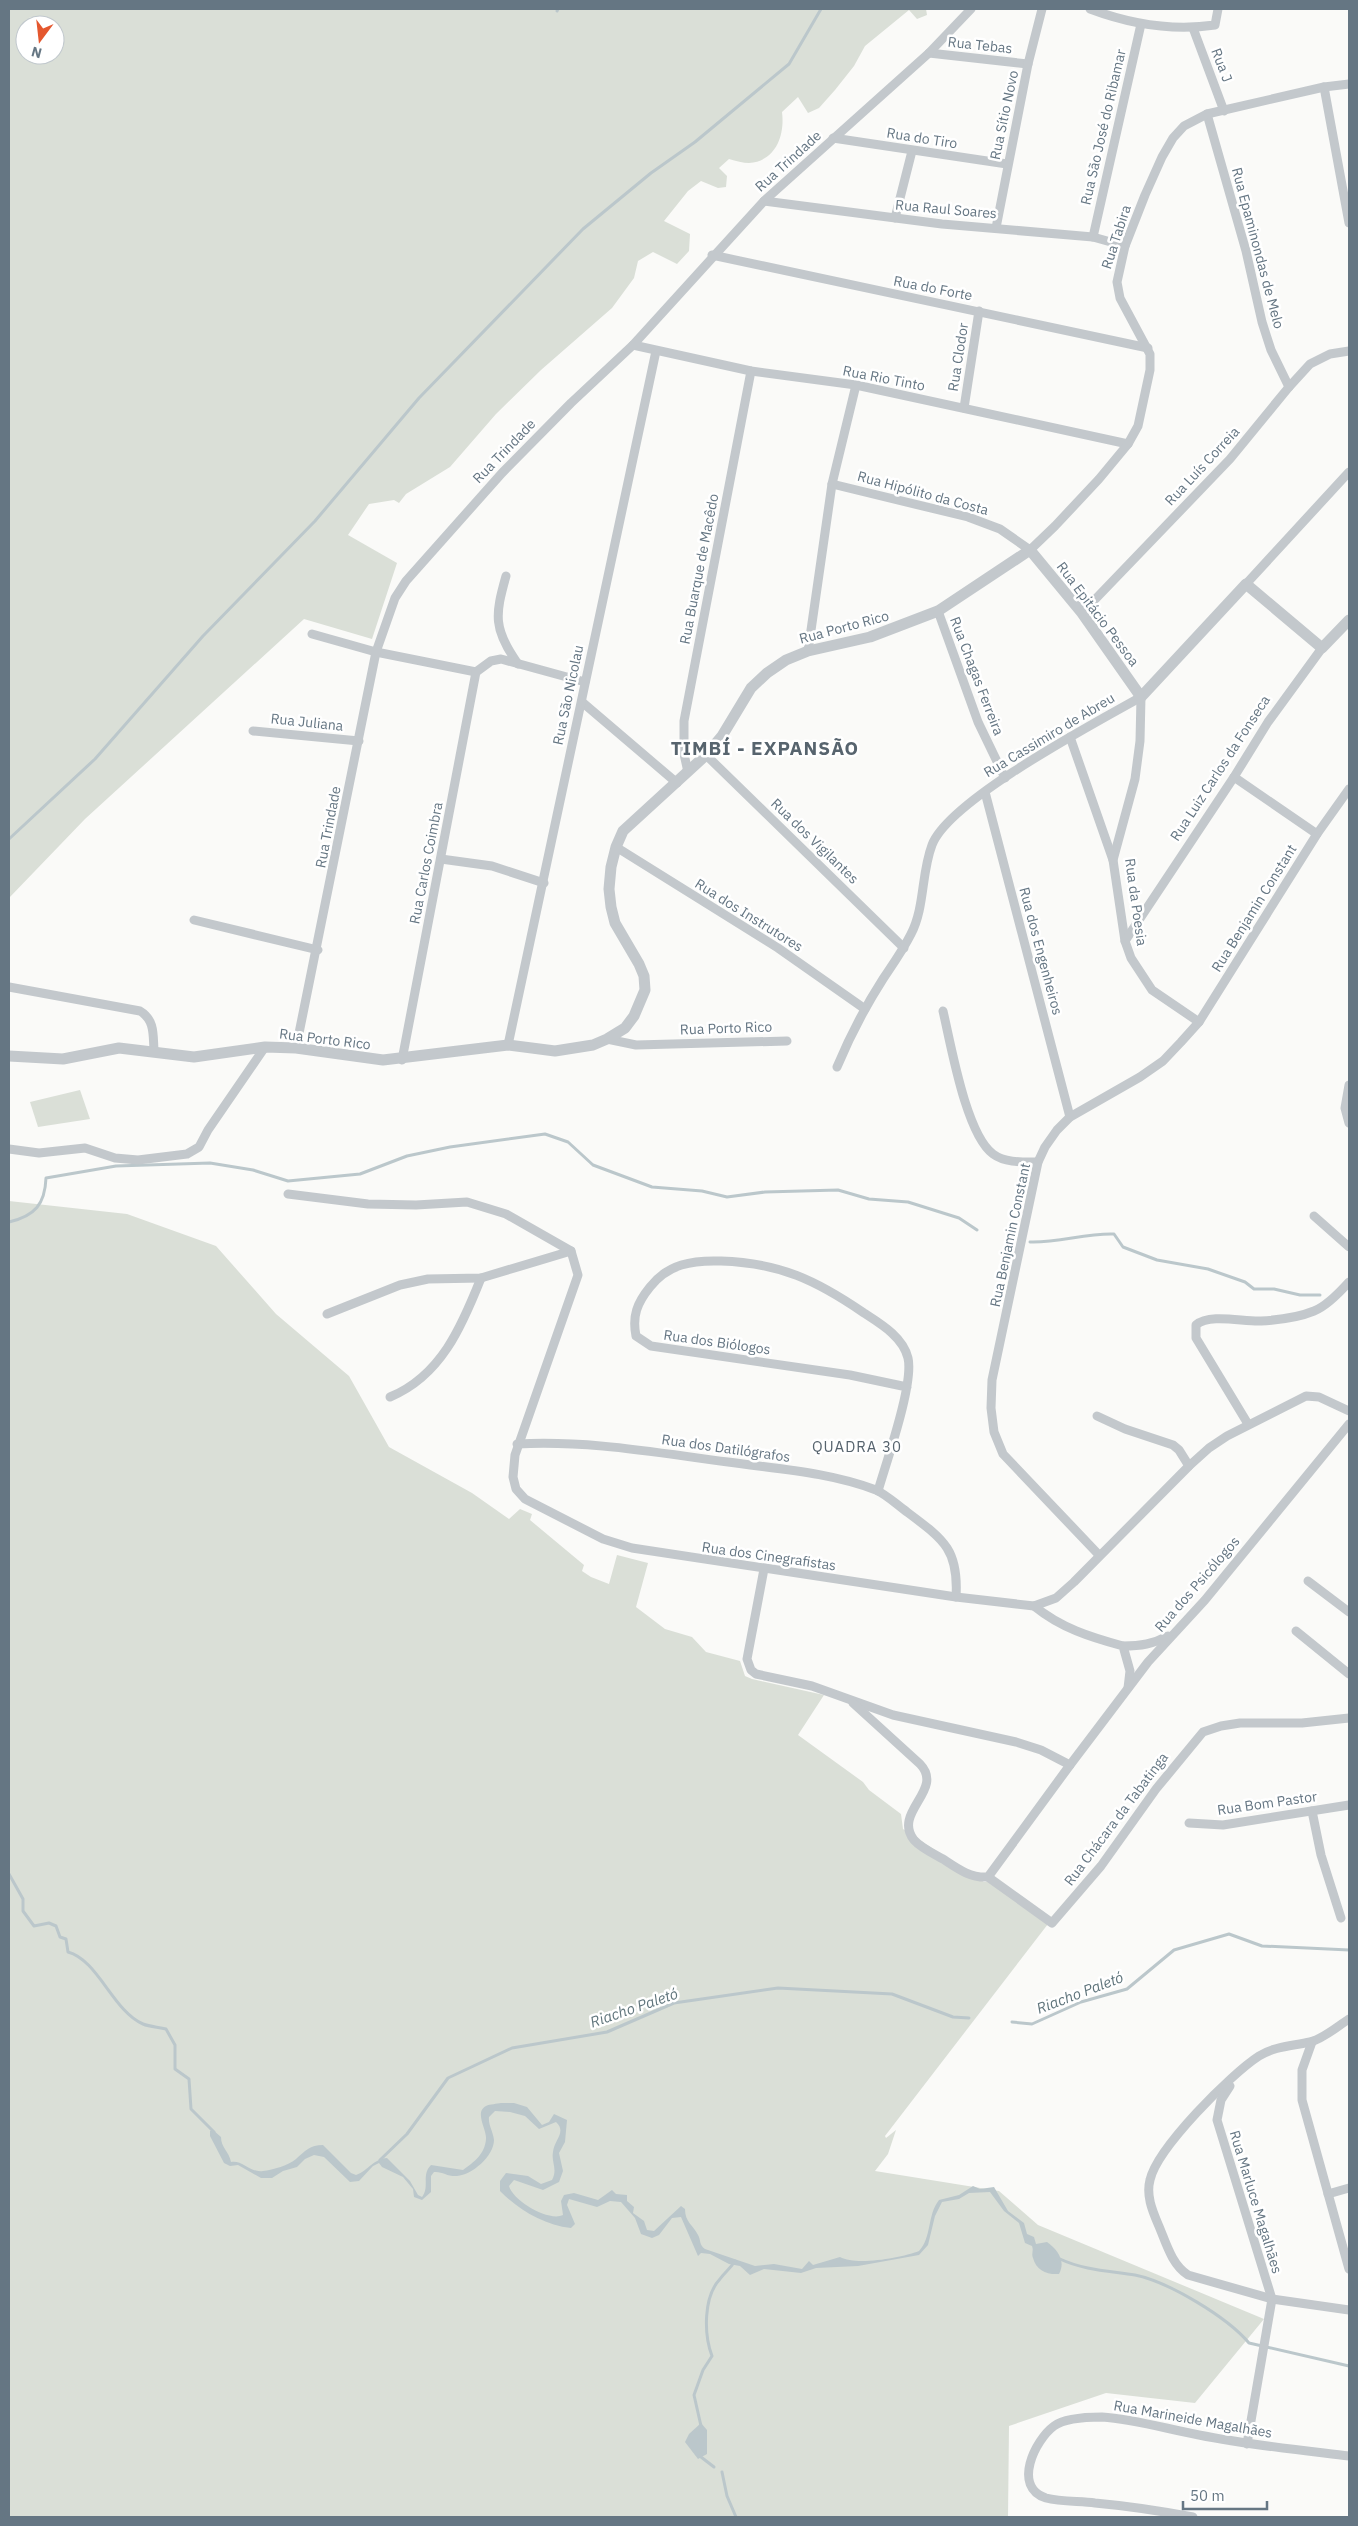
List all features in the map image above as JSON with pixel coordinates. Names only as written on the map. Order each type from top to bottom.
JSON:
[{"type":"street","name":"Rua Trindade","points":[[296,1048],[318,950],[376,652],[395,598],[406,581],[502,472],[571,403],[633,345],[712,255],[764,201],[929,53],[971,9]]},
{"type":"street","name":"Rua Sítio Novo","points":[[996,228],[1028,64],[1042,9]]},
{"type":"street","points":[[1090,9],[1103,11],[1141,24],[1193,28],[1215,25],[1218,9]]},
{"type":"street","name":"Rua São José do Ribamar","points":[[1093,237],[1141,24]]},
{"type":"street","name":"Rua J","points":[[1193,28],[1224,111]]},
{"type":"street","name":"Rua Tebas","points":[[929,53],[1028,64]]},
{"type":"street","name":"Rua Tabira","points":[[1030,550],[1055,526],[1128,444],[1138,426],[1150,370],[1148,348],[1118,290],[1120,265],[1125,246],[1158,165],[1173,138],[1184,126],[1207,114],[1324,87],[1349,84]]},
{"type":"street","points":[[1324,87],[1349,223]]},
{"type":"street","name":"Rua Epaminondas de Melo","points":[[1207,114],[1246,251],[1262,322],[1288,387]]},
{"type":"street","name":"Rua do Tiro","points":[[834,138],[1008,164]]},
{"type":"street","points":[[894,218],[912,151]]},
{"type":"street","name":"Rua Raul Soares","points":[[764,201],[894,218],[1093,237],[1125,246]]},
{"type":"street","name":"Rua do Forte","points":[[712,255],[1148,348]]},
{"type":"street","name":"Rua Clodor","points":[[964,408],[979,311]]},
{"type":"street","name":"Rua Rio Tinto","points":[[633,345],[751,371],[856,385],[1128,444]]},
{"type":"street","name":"Rua São Nicolau","points":[[508,1046],[656,351]]},
{"type":"street","name":"Rua Luís Correia","points":[[1082,613],[1230,459],[1288,387],[1310,364],[1330,354],[1349,351]]},
{"type":"street","name":"Rua Buarque de Macêdo","points":[[688,772],[684,754],[684,721],[751,371]]},
{"type":"street","points":[[808,651],[832,484],[856,385]]},
{"type":"street","name":"Rua Cassimiro de Abreu","points":[[837,1067],[847,1042],[865,1009],[904,948],[918,915],[932,844],[961,811],[1004,778],[1070,737],[1141,697],[1349,472]]},
{"type":"street","name":"Rua Hipólito da Costa","points":[[832,484],[968,517],[1000,529],[1030,550]]},
{"type":"street","name":"Rua Porto Rico","points":[[9,1056],[63,1059],[119,1048],[194,1057],[266,1047],[296,1048],[363,1059],[402,1060],[471,1048],[508,1046],[555,1050],[593,1045],[607,1040],[625,1028],[634,1016],[644,990],[644,976],[615,923],[610,906],[609,889],[616,847],[623,831],[706,756],[722,736],[751,688],[767,673],[786,660],[808,651],[870,637],[906,625],[938,611],[1030,550]]},
{"type":"street","name":"Rua Epitácio Pessoa","points":[[1030,550],[1082,613],[1141,697]]},
{"type":"street","points":[[506,576],[497,608],[498,627],[505,646],[518,664]]},
{"type":"street","points":[[1246,584],[1322,648]]},
{"type":"street","name":"Rua Chagas Ferreira","points":[[938,611],[978,722],[1004,778]]},
{"type":"street","name":"Rua Luiz Carlos da Fonseca","points":[[1125,941],[1234,778],[1286,694],[1322,648],[1349,620]]},
{"type":"street","points":[[312,634],[376,652],[476,672],[491,661],[501,659],[585,682]]},
{"type":"street","name":"Rua Carlos Coimbra","points":[[402,1060],[476,672]]},
{"type":"street","name":"Rua da Poesia","points":[[1141,697],[1140,741],[1135,779],[1113,860],[1125,941],[1136,966],[1152,990],[1199,1022]]},
{"type":"street","points":[[582,702],[677,782]]},
{"type":"street","name":"Rua Juliana","points":[[254,731],[358,741]]},
{"type":"street","points":[[1070,737],[1113,860]]},
{"type":"street","name":"Rua dos Vigilantes","points":[[706,756],[904,948]]},
{"type":"street","points":[[1234,778],[1318,834]]},
{"type":"street","name":"Rua Benjamin Constant","points":[[1100,1555],[1003,1454],[994,1432],[991,1408],[992,1380],[1038,1162],[1057,1130],[1070,1117],[1114,1093],[1163,1061],[1199,1022],[1318,834],[1349,789]]},
{"type":"street","name":"Rua dos Engenheiros","points":[[985,792],[1070,1117]]},
{"type":"street","name":"Rua dos Instrutores","points":[[616,847],[778,948],[865,1009]]},
{"type":"street","points":[[440,859],[492,866],[544,883]]},
{"type":"street","points":[[194,920],[318,950]]},
{"type":"street","points":[[9,987],[140,1011],[149,1016],[152,1024],[154,1051]]},
{"type":"street","points":[[943,1011],[964,1097],[982,1143],[994,1155],[1007,1160],[1038,1162]]},
{"type":"street","name":"Rua Porto Rico","points":[[607,1040],[636,1045],[787,1041]]},
{"type":"street","points":[[9,1149],[39,1153],[85,1148],[115,1158],[138,1160],[187,1154],[200,1147],[208,1130],[266,1047]]},
{"type":"street","points":[[1349,1087],[1345,1108],[1349,1124]]},
{"type":"street","points":[[288,1194],[416,1206],[467,1202],[506,1214],[571,1251],[578,1275],[553,1349],[517,1444]]},
{"type":"street","points":[[1314,1216],[1349,1247]]},
{"type":"street","points":[[327,1314],[400,1285],[428,1279],[481,1278],[571,1251]]},
{"type":"street","name":"Rua dos Biólogos","points":[[878,1491],[907,1387],[908,1359],[900,1342],[885,1327],[827,1290],[797,1275],[767,1265],[698,1260],[673,1267],[656,1278],[642,1297],[634,1313],[636,1336],[651,1346],[841,1374],[907,1387]]},
{"type":"street","points":[[390,1397],[406,1391],[430,1373],[467,1313],[481,1278]]},
{"type":"street","points":[[1248,1424],[1196,1338],[1196,1325],[1201,1321],[1210,1320],[1258,1321],[1294,1317],[1316,1311],[1349,1282]]},
{"type":"street","name":"Rua dos Cinegrafistas","points":[[517,1444],[513,1471],[516,1489],[525,1499],[603,1539],[632,1548],[764,1569],[956,1597],[1034,1606],[1056,1598],[1188,1466],[1209,1448],[1248,1424],[1306,1396],[1319,1397],[1349,1411]]},
{"type":"street","points":[[1097,1416],[1125,1429],[1173,1445],[1179,1450],[1188,1466]]},
{"type":"street","name":"Rua dos Psicólogos","points":[[988,1877],[1127,1690],[1349,1424]]},
{"type":"street","name":"Rua dos Datilógrafos","points":[[517,1444],[563,1443],[632,1449],[802,1472],[842,1480],[878,1491],[926,1526],[943,1542],[952,1556],[957,1573],[956,1597]]},
{"type":"street","points":[[764,1569],[747,1659],[751,1670],[756,1674],[812,1686],[851,1702],[943,1727],[1016,1742],[1041,1750],[1070,1765]]},
{"type":"street","points":[[1308,1581],[1349,1612]]},
{"type":"street","points":[[1034,1606],[1051,1620],[1064,1627],[1124,1646],[1140,1646],[1156,1642],[1173,1633]]},
{"type":"street","points":[[1296,1630],[1349,1674]]},
{"type":"street","points":[[1124,1646],[1130,1671],[1127,1690]]},
{"type":"street","points":[[851,1702],[925,1769],[928,1781],[927,1787],[909,1816],[908,1822],[916,1842],[965,1874],[976,1878],[988,1877]]},
{"type":"street","name":"Rua Chácara da Tabatinga","points":[[988,1877],[1052,1923],[1101,1866],[1156,1788],[1203,1732],[1221,1726],[1240,1723],[1302,1724],[1349,1718]]},
{"type":"street","name":"Rua Bom Pastor","points":[[1189,1823],[1223,1825],[1349,1805]]},
{"type":"street","points":[[1312,1811],[1321,1855],[1341,1918]]},
{"type":"street","points":[[1349,2019],[1312,2042],[1292,2044],[1259,2056],[1190,2120],[1160,2155],[1150,2181],[1149,2192],[1151,2206],[1172,2259],[1179,2270],[1201,2280],[1272,2299],[1349,2310]]},
{"type":"street","points":[[1312,2042],[1302,2070],[1302,2100],[1349,2269]]},
{"type":"street","name":"Rua Marluce Magalhães","points":[[1235,2077],[1221,2100],[1217,2120],[1272,2299],[1247,2444]]},
{"type":"street","points":[[1328,2194],[1349,2188]]},
{"type":"street","name":"Rua Marineide Magalhães","points":[[1193,2517],[1111,2504],[1046,2498],[1039,2494],[1030,2482],[1029,2465],[1033,2452],[1041,2438],[1055,2425],[1075,2419],[1101,2417],[1140,2422],[1247,2444],[1349,2456]]},
{"type":"shaded area","points":[[9,9],[926,9],[927,15],[917,19],[909,10],[865,46],[854,66],[819,108],[808,113],[798,97],[782,112],[783,121],[780,138],[772,152],[766,157],[749,163],[729,159],[719,168],[727,176],[726,187],[718,188],[701,181],[688,191],[664,221],[690,234],[689,251],[677,264],[653,252],[638,261],[634,278],[612,308],[541,370],[496,414],[450,467],[406,494],[399,503],[394,500],[369,504],[348,535],[397,563],[372,639],[304,619],[85,819],[9,898]]},
{"type":"shaded area","points":[[80,1090],[90,1119],[38,1127],[30,1102]]},
{"type":"shaded area","points":[[9,1201],[127,1214],[216,1246],[276,1314],[349,1376],[389,1447],[472,1493],[509,1519],[520,1509],[532,1514],[530,1520],[584,1565],[582,1571],[591,1577],[609,1584],[617,1555],[648,1563],[636,1607],[665,1629],[692,1637],[706,1652],[740,1661],[745,1676],[752,1679],[824,1695],[798,1735],[863,1782],[869,1790],[901,1814],[903,1829],[984,1882],[990,1882],[1048,1924],[885,2136],[886,2138],[896,2130],[888,2154],[875,2171],[999,2191],[1038,2225],[1264,2319],[1195,2403],[1106,2393],[1009,2426],[1008,2517],[9,2517]]},
{"type":"shaded area","points":[[514,2103],[527,2107],[542,2125],[549,2122],[554,2114],[567,2120],[565,2142],[559,2153],[563,2171],[559,2182],[543,2190],[514,2180],[509,2186],[517,2198],[524,2204],[549,2216],[563,2215],[561,2201],[564,2195],[574,2193],[598,2200],[612,2190],[616,2194],[627,2195],[627,2201],[634,2207],[633,2213],[644,2221],[647,2230],[654,2231],[681,2206],[685,2209],[688,2220],[705,2249],[755,2266],[774,2264],[802,2269],[809,2261],[813,2265],[840,2257],[857,2261],[879,2260],[919,2251],[926,2239],[935,2206],[939,2200],[959,2195],[973,2186],[980,2189],[994,2187],[1008,2211],[1024,2223],[1027,2234],[1034,2237],[1036,2244],[1047,2242],[1060,2256],[1061,2269],[1059,2274],[1050,2274],[1039,2269],[1032,2256],[1032,2246],[1025,2243],[1019,2223],[1004,2211],[990,2192],[969,2193],[959,2199],[942,2202],[935,2216],[928,2245],[919,2255],[858,2266],[816,2268],[801,2273],[764,2269],[750,2275],[740,2266],[729,2264],[710,2254],[701,2253],[698,2256],[681,2217],[672,2218],[659,2235],[652,2238],[641,2234],[635,2218],[621,2202],[610,2201],[597,2207],[569,2199],[567,2205],[575,2224],[571,2228],[551,2224],[532,2216],[507,2198],[500,2191],[500,2181],[506,2173],[528,2176],[541,2184],[552,2180],[554,2176],[553,2152],[560,2133],[559,2126],[556,2122],[539,2129],[525,2116],[510,2112],[495,2111],[489,2117],[494,2140],[493,2146],[481,2164],[463,2175],[451,2176],[434,2172],[431,2176],[431,2192],[422,2200],[414,2197],[413,2189],[403,2177],[382,2167],[379,2163],[373,2166],[359,2181],[350,2182],[324,2157],[314,2155],[305,2159],[297,2167],[283,2171],[272,2178],[261,2178],[238,2165],[230,2166],[224,2163],[210,2136],[210,2131],[213,2130],[221,2137],[222,2144],[231,2162],[239,2163],[258,2171],[271,2170],[285,2165],[308,2149],[318,2145],[323,2145],[351,2173],[356,2175],[374,2162],[387,2158],[410,2181],[418,2195],[422,2197],[428,2169],[431,2165],[463,2170],[478,2157],[484,2149],[486,2139],[481,2112],[488,2105]]},
{"type":"shaded area","points":[[701,2423],[707,2430],[707,2454],[698,2459],[685,2442],[689,2434]]},
{"type":"waterway","points":[[9,839],[95,759],[203,636],[315,521],[419,398],[583,229],[651,173],[695,142],[789,64],[821,9]]},
{"type":"waterway","points":[[9,1222],[26,1216],[37,1208],[41,1202],[46,1178],[116,1166],[210,1163],[253,1170],[288,1181],[360,1174],[407,1156],[450,1147],[545,1134],[568,1142],[593,1165],[652,1187],[702,1191],[727,1197],[765,1192],[838,1190],[869,1199],[908,1202],[959,1218],[977,1230]]},
{"type":"waterway","points":[[1030,1242],[1114,1234],[1123,1247],[1157,1260],[1208,1269],[1245,1282],[1254,1289],[1274,1289],[1300,1295],[1320,1295]]},
{"type":"waterway","points":[[9,1874],[23,1899],[23,1911],[34,1926],[49,1923],[56,1926],[60,1937],[66,1939],[68,1952],[79,1957],[88,1965],[132,2018],[146,2025],[166,2029],[175,2045],[175,2069],[189,2079],[191,2109],[214,2132]]},
{"type":"waterway","name":"Riacho Paletó","points":[[1012,2022],[1032,2024],[1081,2002],[1127,1989],[1174,1950],[1229,1934],[1262,1946],[1349,1950]]},
{"type":"waterway","name":"Riacho Paletó","points":[[380,2160],[407,2134],[448,2078],[512,2048],[607,2032],[674,2003],[778,1988],[892,1994],[953,2017],[969,2018]]},
{"type":"waterway","points":[[1060,2259],[1087,2268],[1135,2275],[1164,2285],[1196,2302],[1227,2322],[1249,2343],[1349,2366]]},
{"type":"waterway","points":[[701,2426],[694,2395],[703,2370],[712,2356],[707,2338],[707,2316],[710,2296],[714,2287],[735,2261]]},
{"type":"waterway","points":[[701,2457],[714,2467]]},
{"type":"waterway","points":[[722,2472],[727,2496],[736,2517]]},
{"type":"district","name":"TIMBÍ - EXPANSÃO","points":[[765,748]]},
{"type":"district","name":"QUADRA 30","points":[[857,1447]]}]
